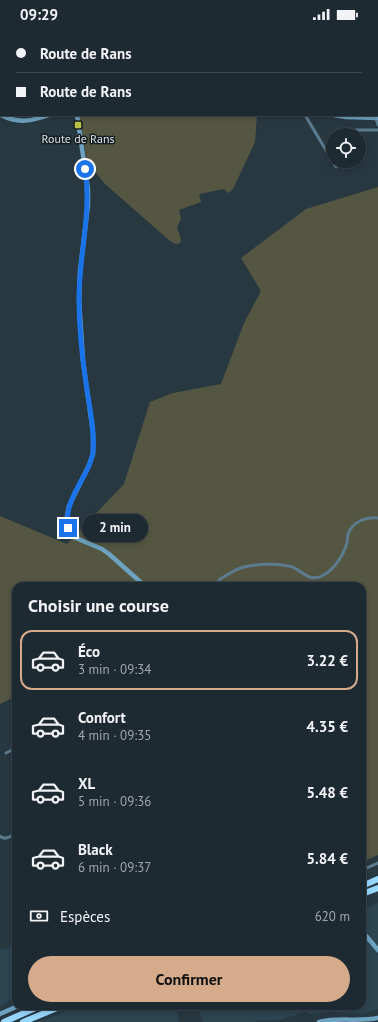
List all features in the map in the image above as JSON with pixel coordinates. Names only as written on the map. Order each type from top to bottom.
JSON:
[{"type":"highway","points":[[366,884],[378,879]]},
{"type":"highway","points":[[366,894],[378,889]]},
{"type":"highway","points":[[4,1022],[31,1010]]},
{"type":"highway","points":[[23,1022],[52,1010]]},
{"type":"street","points":[[3,116],[13,120],[26,121],[46,116]]},
{"type":"street","points":[[77,116],[88,189],[88,205],[80,271],[79,299],[83,361],[93,433],[93,454],[70,506],[67,522],[70,533],[74,537],[102,549],[140,582]]},
{"type":"street","points":[[306,116],[326,150]]},
{"type":"street","points":[[340,116],[377,118],[378,125]]},
{"type":"street","points":[[366,130],[378,130]]},
{"type":"street","points":[[218,582],[230,573],[242,567],[275,564],[297,568],[308,577],[320,577],[329,571],[341,556],[347,544],[348,534],[353,526],[365,518],[378,518]]},
{"type":"street","points":[[6,752],[12,750]]},
{"type":"street","points":[[0,836],[2,839],[5,839],[12,835]]},
{"type":"street","points":[[366,868],[378,863]]},
{"type":"street","points":[[366,936],[378,950]]},
{"type":"street","points":[[0,1014],[12,1009]]},
{"type":"street","points":[[319,1022],[332,1020],[368,1020],[378,1018]]},
{"type":"shaded area","points":[[378,903],[378,1009],[355,1014],[332,1012],[309,1014],[305,1012],[280,1020],[254,1022],[203,1022],[199,1010],[366,1010],[366,908]]},
{"type":"shaded area","points":[[12,947],[12,1000],[11,999],[0,1007],[0,950]]},
{"type":"shaded area","points":[[68,1010],[184,1010],[177,1011],[179,1022],[37,1022]]},
{"type":"green space","points":[[79,116],[257,116],[255,142],[233,189],[228,193],[224,189],[199,194],[201,202],[179,210],[181,219],[177,227],[181,240],[180,243],[176,244],[170,241],[105,184],[87,162]]},
{"type":"green space","points":[[378,187],[378,855],[366,860],[366,582],[12,582],[12,698],[0,704],[0,516],[67,544],[124,484],[150,402],[173,393],[221,384],[244,323],[261,291],[241,258],[306,209]]},
{"type":"place","name":"Route de Rans","points":[[78,125]]},
{"type":"route","points":[[68,528],[67,516],[70,506],[93,454],[93,433],[83,361],[79,299],[80,271],[88,205],[88,189],[85,169]]}]
